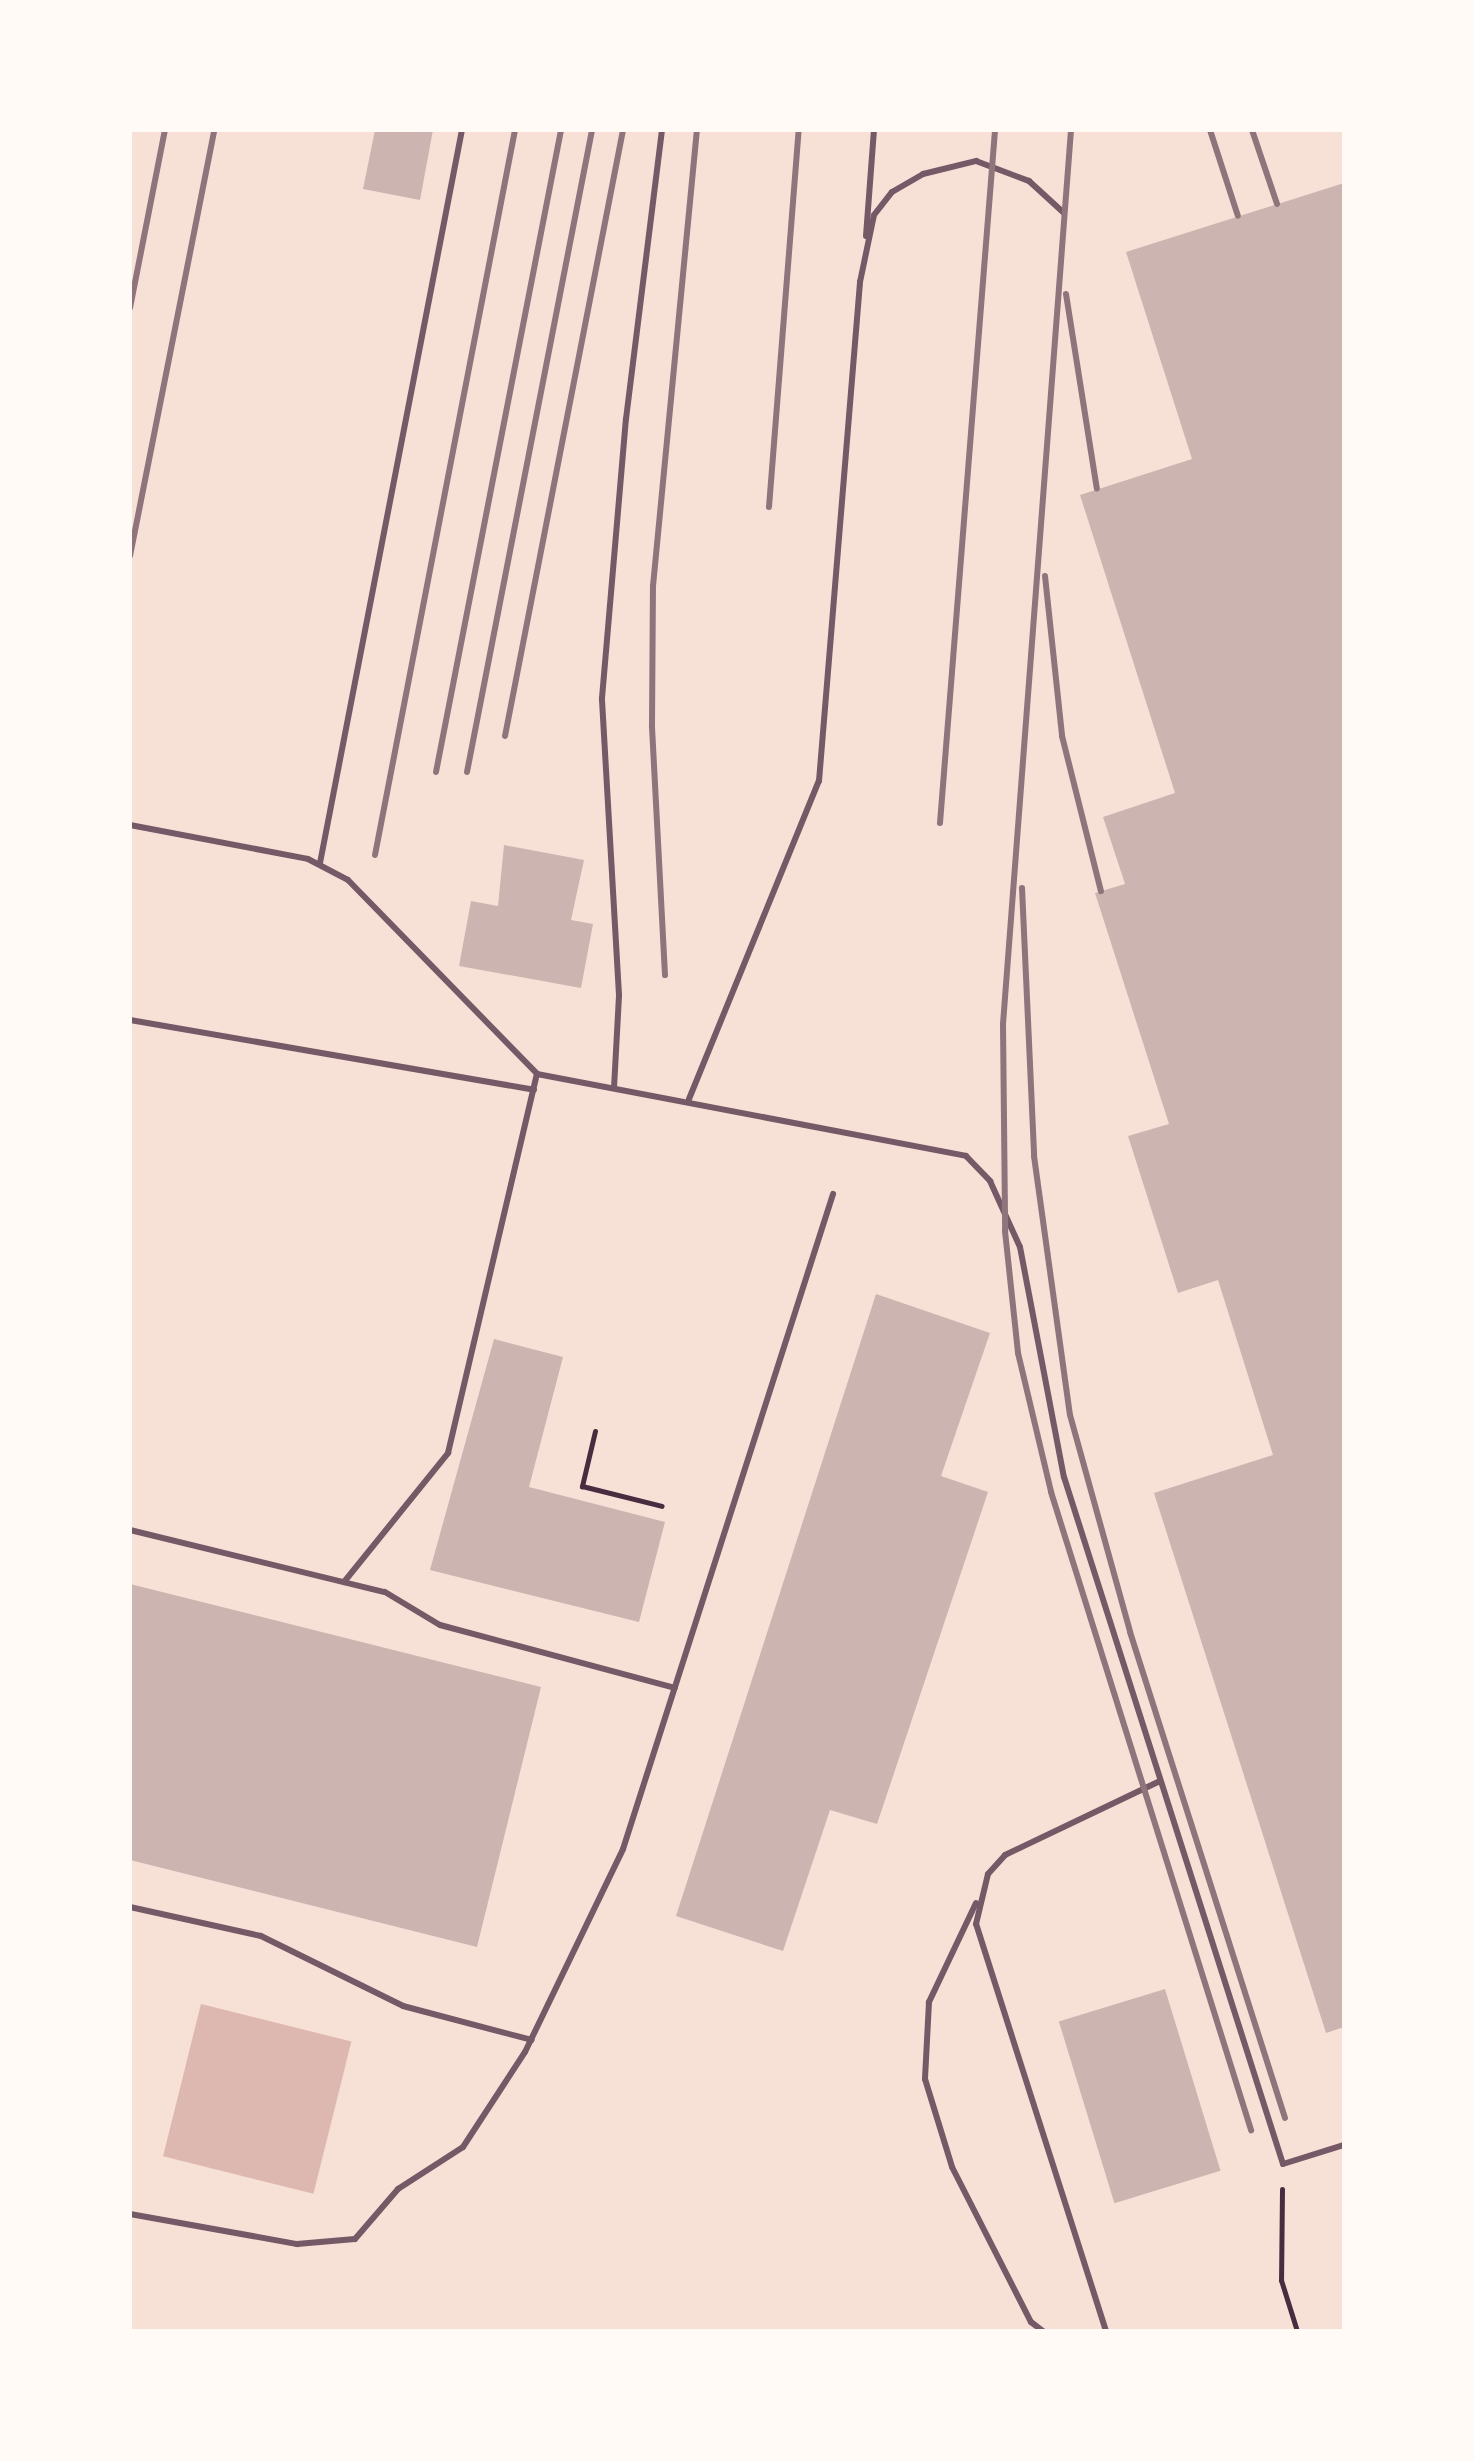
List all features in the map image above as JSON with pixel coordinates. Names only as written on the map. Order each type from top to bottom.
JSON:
[{"type":"lane","points":[[320,863],[462,130]]},
{"type":"lane","points":[[614,1088],[619,995],[602,682],[662,130]]},
{"type":"lane","points":[[689,1099],[819,781],[874,130]]},
{"type":"lane","points":[[864,255],[881,202],[958,162],[1017,174],[1064,213]]},
{"type":"lane","points":[[130,825],[320,863],[370,900],[537,1074],[689,1099],[966,1156],[990,1181],[1020,1247],[1064,1477],[1158,1782],[1283,2164],[1344,2145]]},
{"type":"lane","points":[[130,1020],[534,1090]]},
{"type":"lane","points":[[344,1582],[448,1453],[537,1074]]},
{"type":"lane","points":[[130,2214],[297,2244],[355,2239],[398,2189],[463,2147],[532,2040],[623,1849],[833,1194]]},
{"type":"lane","points":[[130,1530],[344,1582],[412,1604],[440,1625],[675,1688]]},
{"type":"lane","points":[[1043,2331],[1031,2322],[952,2167],[925,2079],[929,2002],[981,1892],[1005,1855],[1028,1840],[1158,1782]]},
{"type":"lane","points":[[981,1892],[978,1944],[1106,2331]]},
{"type":"lane","points":[[130,1907],[261,1936],[403,2006],[532,2040]]},
{"type":"path","points":[[595,1431],[582,1486],[662,1506]]},
{"type":"path","points":[[1283,2164],[1281,2280],[1297,2331]]},
{"type":"shaded area","points":[[201,2004],[351,2041],[313,2194],[163,2156]]},
{"type":"building","points":[[375,130],[433,130],[420,200],[363,189]]},
{"type":"building","points":[[1344,183],[1344,2027],[1326,2033],[1154,1493],[1273,1455],[1218,1280],[1178,1293],[1128,1136],[1169,1124],[1095,893],[1125,884],[1103,817],[1175,793],[1080,495],[1192,459],[1126,252]]},
{"type":"building","points":[[504,845],[584,860],[571,920],[593,924],[581,988],[459,966],[471,901],[498,906]]},
{"type":"building","points":[[876,1294],[990,1333],[941,1476],[988,1492],[877,1824],[830,1810],[783,1951],[676,1916]]},
{"type":"building","points":[[494,1339],[563,1357],[529,1487],[665,1522],[639,1622],[430,1570]]},
{"type":"building","points":[[130,1584],[541,1687],[477,1947],[130,1860]]},
{"type":"building","points":[[1165,1989],[1221,2171],[1114,2203],[1059,2021]]},
{"type":"railway","points":[[130,308],[165,130]]},
{"type":"railway","points":[[130,556],[214,130]]},
{"type":"railway","points":[[375,855],[515,130]]},
{"type":"railway","points":[[436,772],[561,130]]},
{"type":"railway","points":[[467,772],[592,130]]},
{"type":"railway","points":[[505,736],[623,130]]},
{"type":"railway","points":[[665,975],[652,725],[653,586],[697,130]]},
{"type":"railway","points":[[769,507],[799,130]]},
{"type":"railway","points":[[940,823],[995,130]]},
{"type":"railway","points":[[1071,130],[1003,1024],[1005,1231],[1018,1353],[1051,1492],[1251,2130]]},
{"type":"railway","points":[[1210,130],[1238,216]]},
{"type":"railway","points":[[1252,130],[1277,204]]},
{"type":"railway","points":[[1066,294],[1097,489]]},
{"type":"railway","points":[[1045,576],[1062,736],[1101,891]]},
{"type":"railway","points":[[1022,888],[1034,1156],[1070,1415],[1130,1632],[1285,2118]]}]
